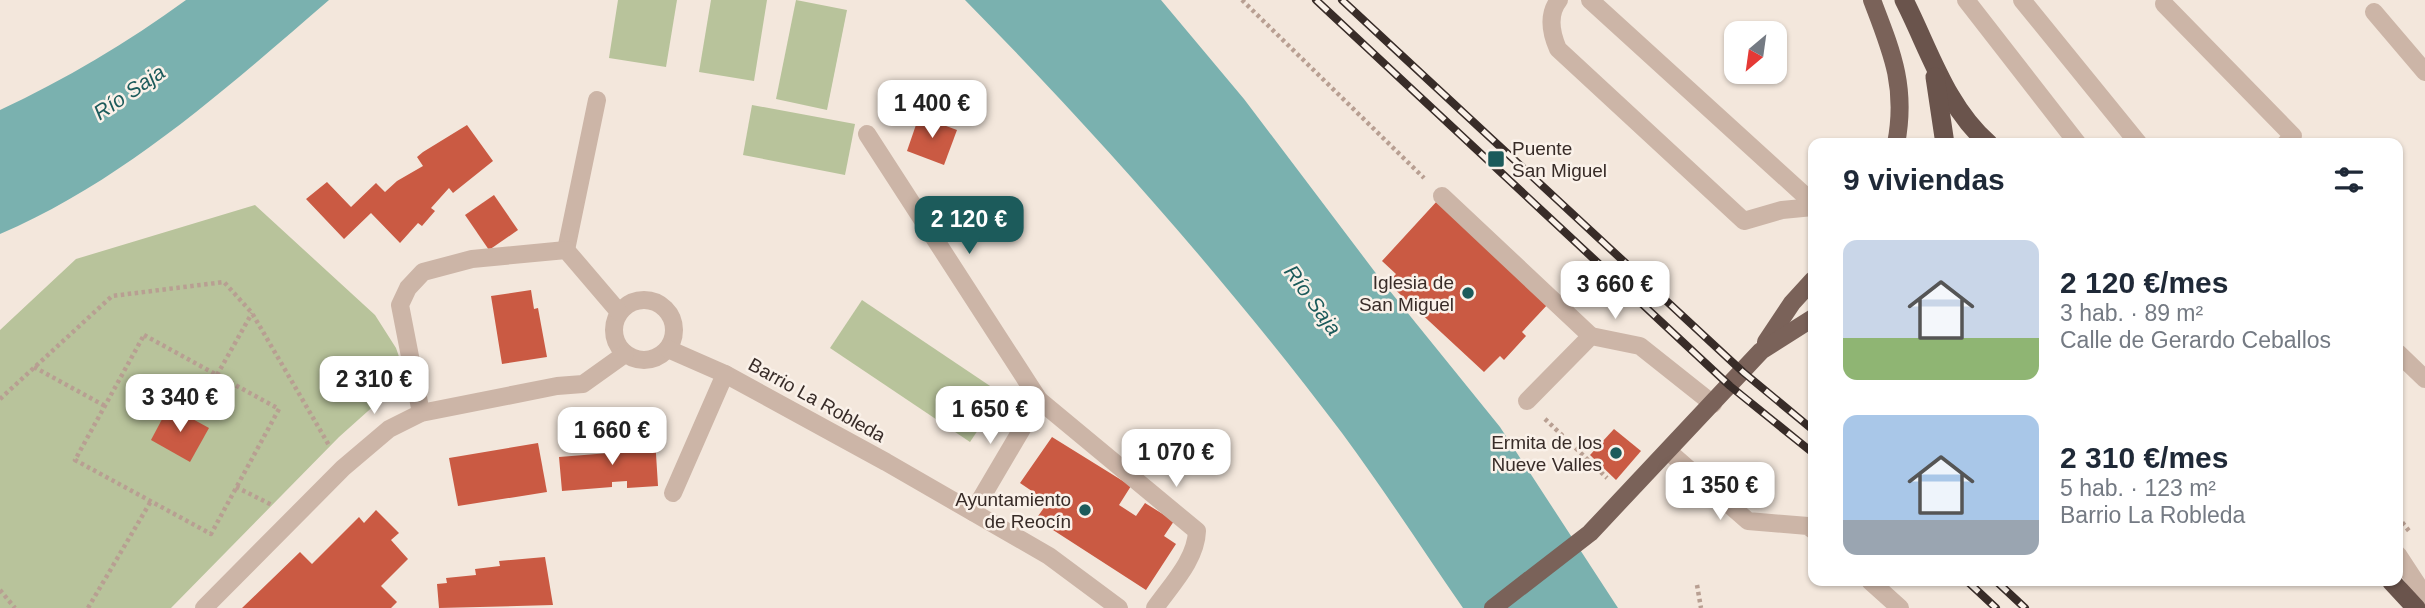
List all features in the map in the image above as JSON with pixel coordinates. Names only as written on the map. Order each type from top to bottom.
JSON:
[{"type":"highway","points":[[1904,0],[1928,52],[1961,110],[1985,138]]},
{"type":"highway","points":[[1928,52],[1936,80],[1944,138]]},
{"type":"highway","points":[[2396,586],[2416,608]]},
{"type":"main road","points":[[1872,0],[1900,79],[1901,104],[1897,138]]},
{"type":"main road","points":[[1493,608],[1590,533],[1761,351],[1779,322],[1808,286]]},
{"type":"main road","points":[[1761,351],[1808,321]]},
{"type":"street","points":[[1559,0],[1554,5],[1550,30],[1558,49],[1744,221],[1808,206]]},
{"type":"street","points":[[1590,0],[1808,200]]},
{"type":"street","points":[[1966,0],[2073,138]]},
{"type":"street","points":[[2022,0],[2134,138]]},
{"type":"street","points":[[2164,4],[2292,136],[2290,138]]},
{"type":"street","points":[[2374,12],[2425,72]]},
{"type":"street","points":[[566,250],[597,100]]},
{"type":"street","points":[[867,134],[1040,400],[1197,531],[1196,546],[1191,557],[1155,608]]},
{"type":"street","points":[[1443,196],[1591,336],[1640,346],[1713,404]]},
{"type":"street","points":[[566,250],[619,312]]},
{"type":"street","points":[[421,413],[400,305],[408,288],[423,272],[472,259],[566,250]]},
{"type":"street","points":[[640,300],[662,306],[674,327],[674,338],[668,349],[659,357],[647,361],[635,360],[625,354],[613,334],[619,312],[628,304],[640,300]]},
{"type":"street","points":[[1527,401],[1591,336]]},
{"type":"street","name":"Barrio La Robleda","points":[[668,349],[725,374],[1049,555],[1119,608]]},
{"type":"street","points":[[204,608],[343,468],[389,429],[421,413],[557,386],[583,384],[625,354]]},
{"type":"street","points":[[2403,358],[2425,379]]},
{"type":"street","points":[[673,493],[725,374]]},
{"type":"street","points":[[973,512],[1040,400]]},
{"type":"street","points":[[1668,451],[1748,521],[1808,526]]},
{"type":"street","points":[[2403,563],[2425,596]]},
{"type":"street","points":[[1876,586],[1900,608]]},
{"type":"path","points":[[1242,0],[1443,196]]},
{"type":"path","points":[[0,399],[112,296],[224,282],[252,313],[343,468]]},
{"type":"path","points":[[217,375],[252,313]]},
{"type":"path","points":[[144,335],[217,375],[279,409],[211,534],[75,460],[144,335]]},
{"type":"path","points":[[34,367],[104,406]]},
{"type":"path","points":[[1527,401],[1611,481]]},
{"type":"path","points":[[236,487],[294,517]]},
{"type":"path","points":[[88,608],[151,501]]},
{"type":"path","points":[[1697,585],[1701,608]]},
{"type":"path","points":[[0,590],[15,608]]},
{"type":"green space","points":[[618,0],[677,0],[666,67],[609,58]]},
{"type":"green space","points":[[711,0],[767,0],[754,81],[699,72]]},
{"type":"green space","points":[[796,0],[847,10],[827,110],[776,99]]},
{"type":"green space","points":[[752,105],[855,124],[845,175],[743,155]]},
{"type":"green space","points":[[255,205],[375,315],[396,348],[406,377],[339,437],[171,608],[0,608],[0,330],[76,259]]},
{"type":"green space","points":[[862,300],[1002,394],[970,442],[830,348]]},
{"type":"water","name":"Río Saja","points":[[186,0],[329,0],[213,98],[132,160],[46,212],[0,234],[0,110],[96,60]]},
{"type":"water","name":"Río Saja","points":[[965,0],[1161,0],[1244,99],[1381,280],[1500,427],[1618,608],[1463,608],[1342,433],[1253,320],[1161,210],[1065,104]]},
{"type":"building","points":[[919,116],[957,130],[944,165],[907,151]]},
{"type":"building","points":[[467,125],[493,161],[453,193],[449,188],[431,208],[435,211],[422,226],[418,223],[400,243],[371,213],[344,239],[306,199],[327,182],[351,207],[376,183],[385,192],[397,181],[423,166],[417,157],[423,152]]},
{"type":"building","points":[[494,195],[518,230],[489,250],[465,215]]},
{"type":"building","name":"Iglesia de San Miguel","points":[[1438,200],[1549,303],[1522,332],[1526,336],[1504,360],[1500,356],[1484,372],[1388,283],[1396,274],[1382,261]]},
{"type":"building","points":[[531,290],[534,309],[538,308],[547,357],[502,364],[491,296]]},
{"type":"building","points":[[169,406],[209,428],[190,462],[151,440]]},
{"type":"building","name":"Ermita de los Nueve Valles","points":[[1614,429],[1641,451],[1616,480],[1590,455]]},
{"type":"building","name":"Ayuntamiento de Reocín","points":[[1052,437],[1131,486],[1119,505],[1136,516],[1145,503],[1174,521],[1164,536],[1176,544],[1146,590],[1036,519],[1048,502],[1020,483]]},
{"type":"building","points":[[655,438],[658,486],[627,488],[627,481],[612,482],[612,487],[562,491],[559,457],[609,453],[608,441]]},
{"type":"building","points":[[538,443],[547,492],[458,506],[449,458]]},
{"type":"building","points":[[376,510],[399,533],[391,540],[408,559],[381,586],[397,602],[391,608],[242,608],[300,552],[312,564],[359,517],[364,523]]},
{"type":"building","points":[[545,557],[553,605],[439,608],[437,584],[447,583],[446,578],[476,575],[475,569],[500,566],[499,561]]},
{"type":"railway","points":[[1316,0],[1730,386],[1808,449]]},
{"type":"railway","points":[[1342,0],[1743,372],[1808,426]]},
{"type":"railway","points":[[1972,586],[1996,608]]},
{"type":"railway","points":[[2001,586],[2025,608]]},
{"type":"place","name":"Puente San Miguel","points":[[1496,159]]},
{"type":"place","name":"Iglesia de San Miguel","points":[[1468,293]]},
{"type":"place","name":"Ermita de los Nueve Valles","points":[[1616,453]]},
{"type":"place","name":"Ayuntamiento de Reocín","points":[[1085,510]]}]
